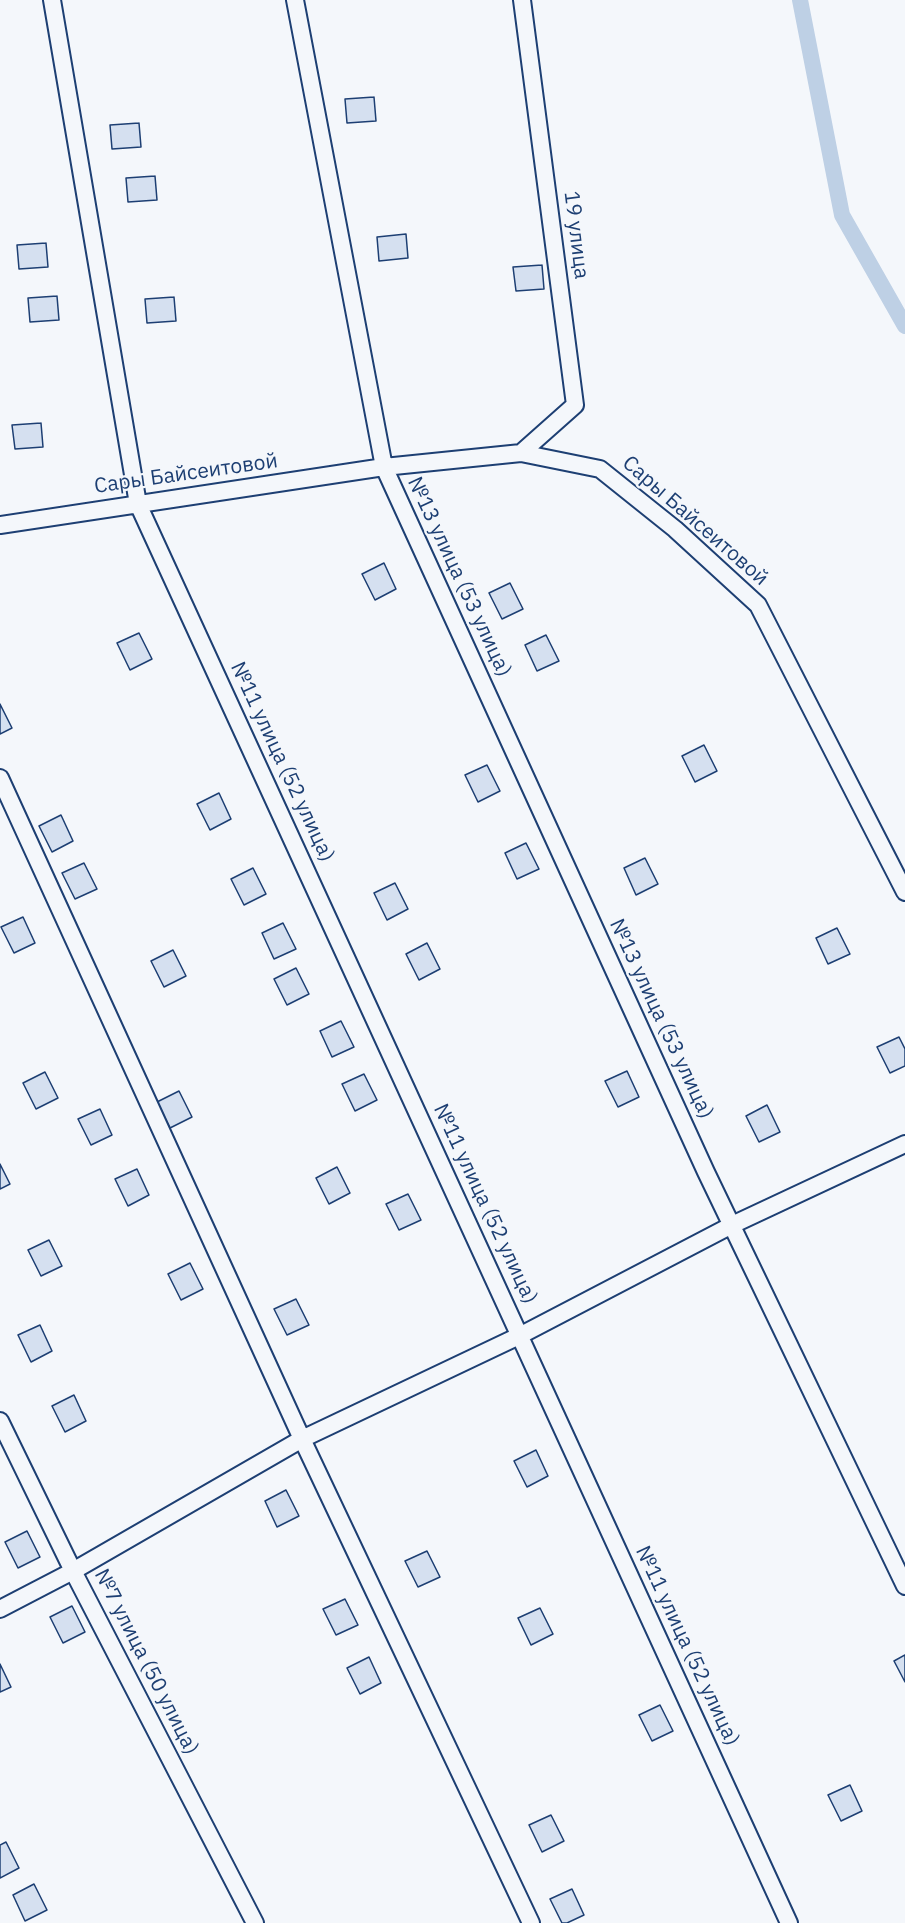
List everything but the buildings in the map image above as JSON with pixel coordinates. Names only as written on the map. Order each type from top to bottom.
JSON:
[{"type":"street","name":"№11 улица (52 улица)","points":[[52,0],[138,504],[789,1923]]},
{"type":"street","name":"№13 улица (53 улица)","points":[[295,0],[384,467],[732,1225],[905,1586]]},
{"type":"street","name":"19 улица","points":[[521,453],[575,405],[522,0]]},
{"type":"street","name":"Сары Байсеитовой","points":[[0,525],[384,467],[521,453],[600,469],[675,529],[758,605],[905,892]]},
{"type":"street","points":[[0,778],[303,1439],[531,1923]]},
{"type":"street","points":[[0,1609],[73,1571],[303,1439],[521,1335],[732,1225],[905,1144]]},
{"type":"street","name":"№7 улица (50 улица)","points":[[0,1420],[73,1571],[255,1923]]},
{"type":"waterway","points":[[800,0],[842,215],[905,326]]}]
